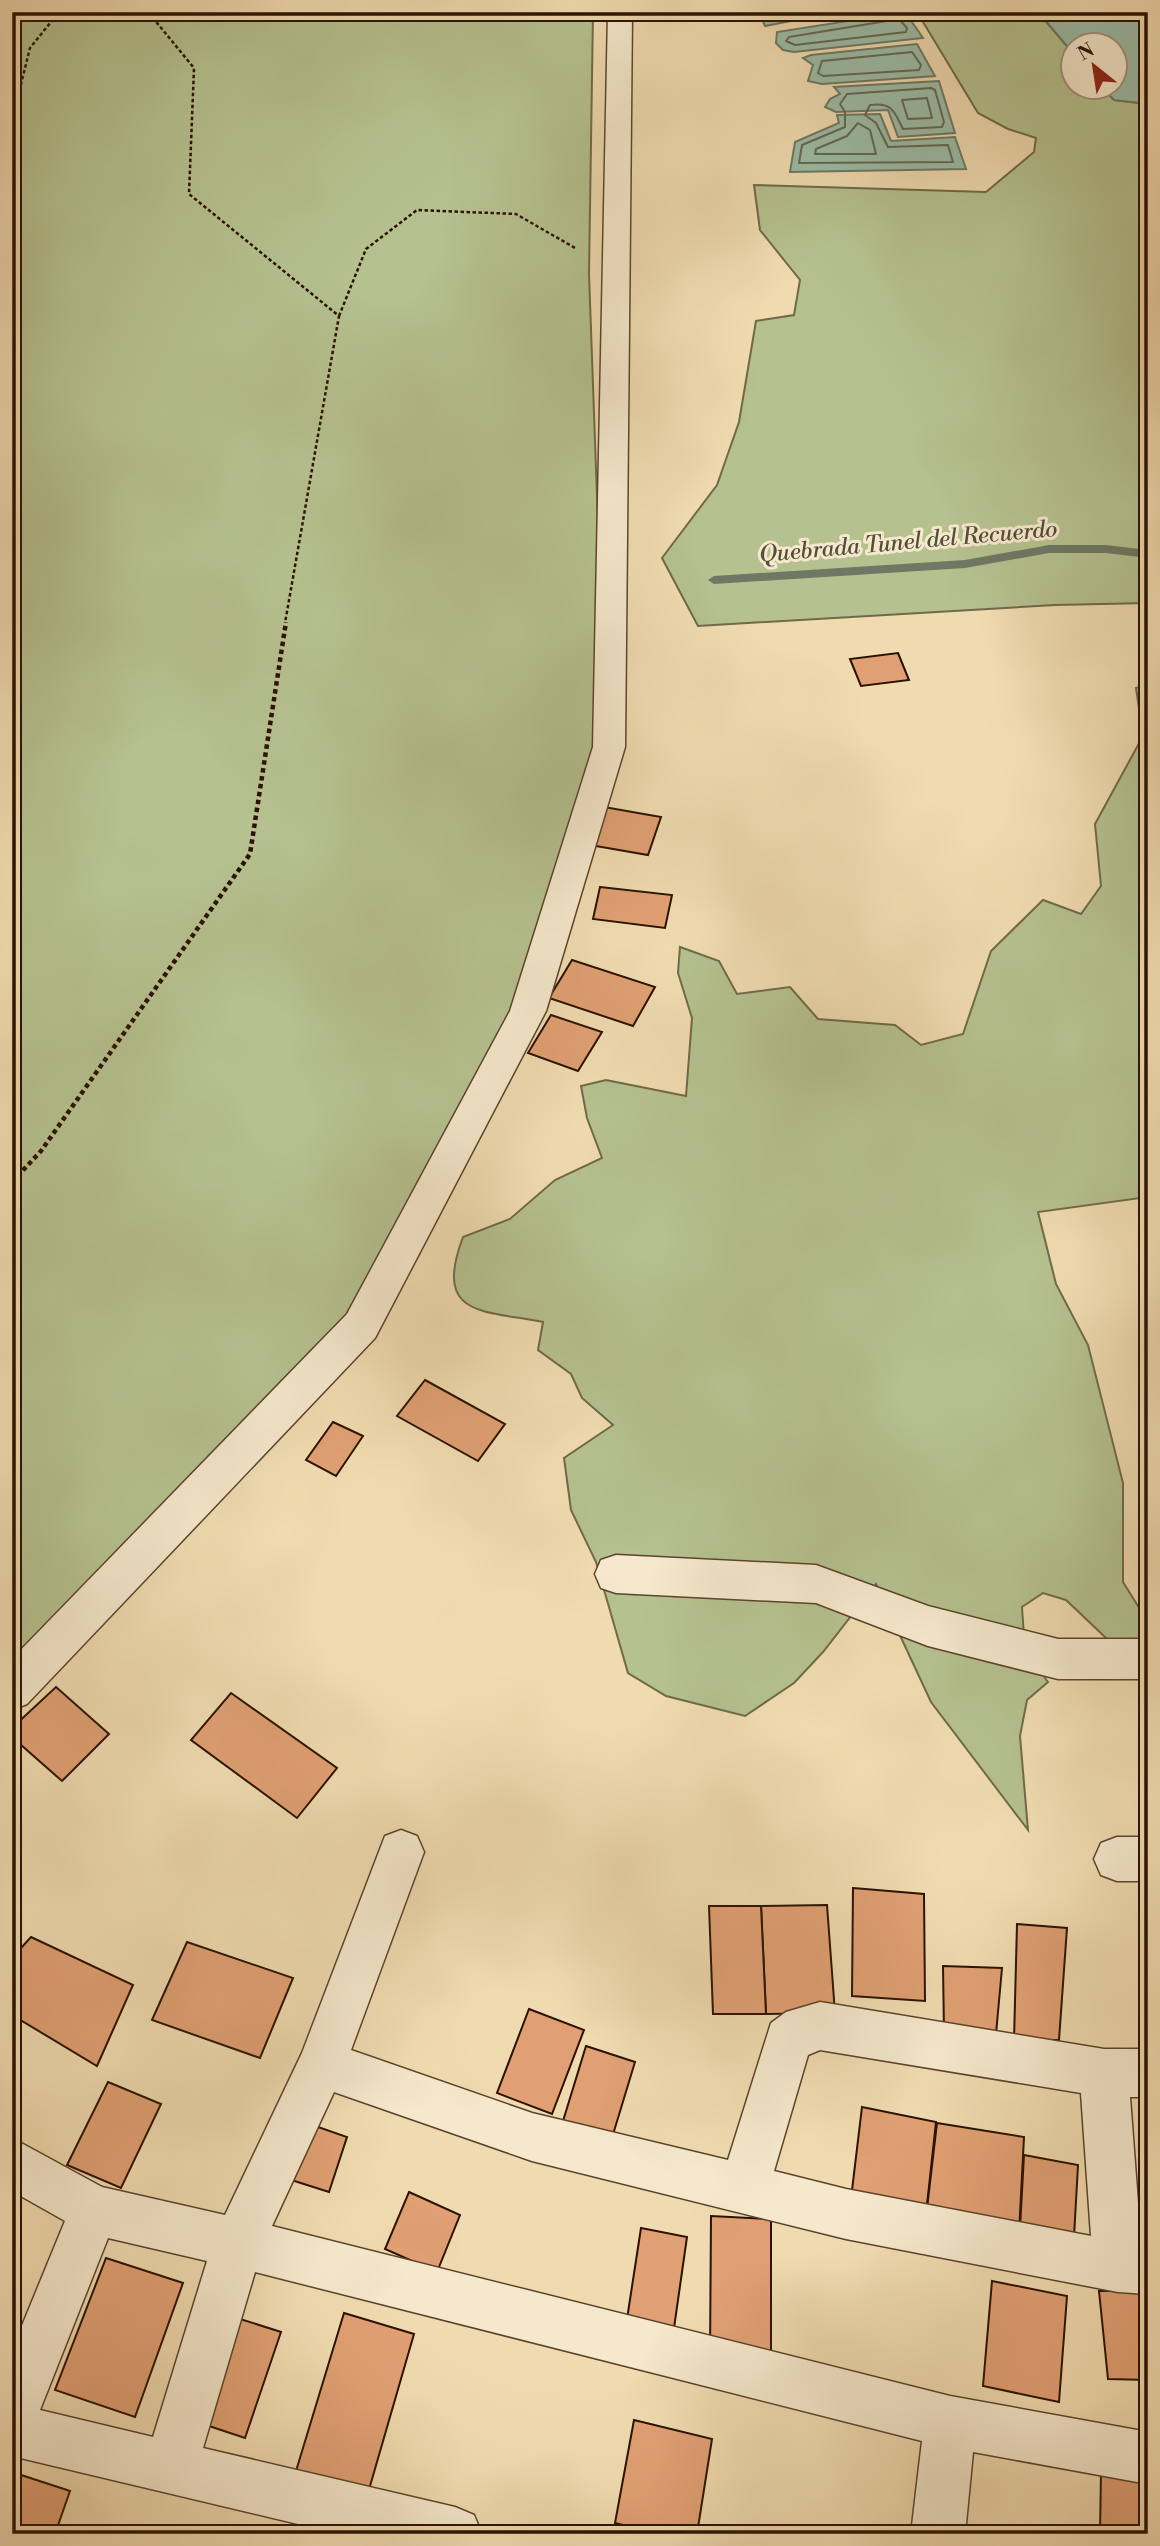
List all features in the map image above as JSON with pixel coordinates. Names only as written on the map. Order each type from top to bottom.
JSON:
[{"type":"street","points":[[12,1690],[361,1326],[528,1011],[609,747],[620,12]]},
{"type":"street","points":[[616,1574],[816,1584],[928,1626],[1058,1659],[1148,1659]]},
{"type":"street","points":[[172,2466],[238,2243],[322,2064],[401,1852]]},
{"type":"street","points":[[322,2064],[532,2137],[744,2189],[846,2214],[1133,2268],[1126,2073],[820,2026],[803,2029],[788,2040],[744,2189]]},
{"type":"street","points":[[12,2163],[94,2210],[238,2243],[950,2422],[1148,2458]]},
{"type":"street","points":[[12,2415],[94,2210]]},
{"type":"street","points":[[938,2534],[950,2422]]},
{"type":"street","points":[[12,2430],[455,2534]]},
{"type":"path","points":[[12,120],[30,48],[59,12]]},
{"type":"path","points":[[124,12],[153,19],[194,68],[190,194],[339,316]]},
{"type":"path","points":[[12,1182],[41,1151],[250,854],[277,672],[339,316],[366,249],[417,210],[516,214],[618,274]]},
{"type":"shaded area","points":[[12,12],[593,12],[589,274],[606,747],[524,1011],[358,1326],[12,1682]]},
{"type":"shaded area","points":[[917,12],[1038,12],[1058,36],[1058,102],[1148,104],[1148,603],[1055,605],[698,626],[662,558],[717,485],[739,422],[756,321],[794,315],[800,280],[760,230],[754,185],[986,192],[1034,152],[1036,138],[1008,129],[978,113]]},
{"type":"shaded area","points":[[1148,685],[1148,1197],[1038,1212],[1056,1284],[1088,1345],[1123,1483],[1123,1582],[1148,1622],[1148,1631],[1126,1657],[1066,1600],[1043,1593],[1022,1607],[1025,1651],[1048,1682],[1027,1700],[1020,1736],[1028,1830],[931,1702],[876,1584],[823,1652],[794,1683],[745,1716],[666,1696],[628,1673],[596,1562],[571,1510],[564,1458],[613,1425],[582,1398],[571,1374],[538,1350],[543,1322],[483,1311],[469,1305],[459,1296],[454,1282],[455,1263],[463,1237],[510,1219],[555,1180],[602,1158],[587,1118],[581,1086],[606,1080],[686,1096],[692,1018],[678,973],[680,947],[719,961],[737,994],[790,987],[818,1019],[895,1025],[921,1045],[963,1034],[991,951],[1043,900],[1081,914],[1101,886],[1095,824],[1143,736],[1136,688]]},
{"type":"water","points":[[759,12],[837,12],[765,26]]},
{"type":"water","points":[[905,12],[923,38],[794,52],[783,50],[776,43],[777,32]]},
{"type":"water","points":[[1038,12],[1148,12],[1148,104],[1128,102],[1128,32],[1058,32],[1058,36]]},
{"type":"water","points":[[917,44],[935,76],[822,84],[808,81],[813,65],[803,58],[811,55]]},
{"type":"water","points":[[939,81],[955,133],[898,137],[888,110],[836,112],[825,107],[830,99],[840,94],[834,87]]},
{"type":"water","points":[[880,114],[891,141],[955,137],[966,169],[790,172],[795,142],[839,123],[837,115]]},
{"type":"building","points":[[898,653],[909,680],[861,686],[850,659]]},
{"type":"building","points":[[604,807],[661,817],[648,855],[590,845]]},
{"type":"building","points":[[600,887],[672,895],[665,928],[593,919]]},
{"type":"building","points":[[572,960],[655,987],[633,1026],[549,998]]},
{"type":"building","points":[[551,1015],[602,1032],[578,1071],[528,1053]]},
{"type":"building","points":[[425,1380],[505,1424],[478,1461],[397,1416]]},
{"type":"building","points":[[333,1422],[363,1436],[336,1476],[306,1460]]},
{"type":"building","points":[[56,1687],[109,1734],[62,1781],[12,1737],[12,1728]]},
{"type":"building","points":[[231,1693],[337,1768],[297,1818],[191,1740]]},
{"type":"building","points":[[853,1888],[924,1894],[925,2001],[852,1996]]},
{"type":"building","points":[[827,1905],[835,2013],[766,2014],[761,1906]]},
{"type":"building","points":[[709,1906],[761,1906],[766,2014],[713,2014]]},
{"type":"building","points":[[1017,1924],[1067,1928],[1059,2040],[1014,2040]]},
{"type":"building","points":[[31,1937],[133,1985],[97,2066],[12,2015],[12,1958]]},
{"type":"building","points":[[187,1942],[293,1978],[260,2058],[152,2020]]},
{"type":"building","points":[[943,1966],[1002,1968],[996,2034],[944,2033]]},
{"type":"building","points":[[529,2009],[584,2030],[552,2114],[497,2093]]},
{"type":"building","points":[[586,2046],[635,2062],[608,2151],[559,2134]]},
{"type":"building","points":[[108,2082],[161,2104],[121,2188],[67,2165]]},
{"type":"building","points":[[862,2107],[936,2122],[925,2223],[850,2207]]},
{"type":"building","points":[[301,2121],[347,2137],[329,2192],[282,2177]]},
{"type":"building","points":[[937,2123],[1024,2137],[1019,2233],[926,2217]]},
{"type":"building","points":[[1024,2155],[1078,2165],[1074,2237],[1020,2228]]},
{"type":"building","points":[[409,2192],[460,2215],[437,2272],[385,2249]]},
{"type":"building","points":[[711,2216],[771,2219],[771,2360],[710,2356]]},
{"type":"building","points":[[641,2228],[687,2237],[674,2328],[627,2319]]},
{"type":"building","points":[[106,2258],[183,2283],[135,2417],[55,2390]]},
{"type":"building","points":[[992,2281],[1067,2296],[1059,2402],[983,2386]]},
{"type":"building","points":[[1099,2291],[1148,2291],[1148,2380],[1108,2379]]},
{"type":"building","points":[[344,2313],[414,2334],[368,2493],[296,2471]]},
{"type":"building","points":[[237,2318],[281,2332],[245,2438],[200,2423]]},
{"type":"building","points":[[634,2420],[712,2439],[697,2534],[659,2534],[615,2523]]},
{"type":"building","points":[[12,2472],[70,2491],[55,2534],[12,2534]]},
{"type":"building","points":[[1101,2472],[1148,2480],[1148,2534],[1100,2534]]},
{"type":"waterway","name":"Quebrada Tunel del Recuerdo","points":[[714,580],[965,564],[1049,549],[1106,549],[1148,554]]}]
